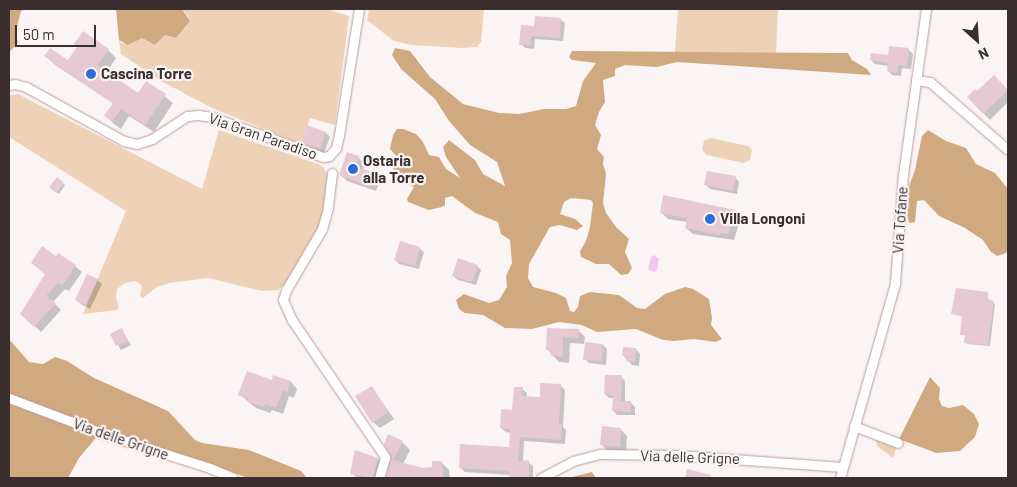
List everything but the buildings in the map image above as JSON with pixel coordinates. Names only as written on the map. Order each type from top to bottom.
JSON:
[{"type":"street","name":"Via Gran Paradiso","points":[[9,86],[14,84],[26,86],[124,142],[137,144],[152,139],[186,116],[198,115],[212,117],[323,156],[329,156],[336,148],[339,135],[359,9]]},
{"type":"street","name":"Via Tofane","points":[[840,478],[895,283],[903,175],[926,9]]},
{"type":"street","points":[[916,80],[930,82],[1008,150]]},
{"type":"street","name":"Via Gran Paradiso","points":[[332,173],[322,229],[286,290],[283,300],[292,320],[385,457],[379,478]]},
{"type":"street","name":"Via delle Grigne","points":[[9,398],[107,435],[210,468],[232,478]]},
{"type":"street","points":[[854,426],[898,443]]},
{"type":"street","name":"Via delle Grigne","points":[[541,478],[573,461],[600,454],[678,455],[843,466]]},
{"type":"shaded area","points":[[9,9],[27,9],[21,11],[15,35],[18,42],[9,53]]},
{"type":"shaded area","points":[[116,9],[182,9],[190,21],[176,38],[165,35],[155,45],[142,38],[128,45],[119,40]]},
{"type":"shaded area","points":[[182,9],[326,9],[349,16],[335,125],[310,118],[301,144],[210,107],[161,81],[121,54],[119,40],[121,43],[131,44],[136,39],[142,38],[155,45],[165,35],[176,38],[186,26],[189,17]]},
{"type":"shaded area","points":[[369,9],[484,9],[481,42],[477,47],[462,48],[411,45],[394,41],[367,20]]},
{"type":"shaded area","points":[[678,9],[778,9],[776,53],[675,52]]},
{"type":"shaded area","points":[[395,48],[410,51],[430,77],[463,104],[499,113],[519,114],[544,109],[566,109],[576,106],[583,81],[596,63],[572,60],[569,57],[572,51],[848,53],[852,60],[867,69],[871,75],[677,62],[657,67],[625,65],[615,69],[615,76],[603,80],[605,102],[599,112],[595,125],[601,135],[597,149],[604,157],[603,164],[606,174],[603,203],[606,213],[616,227],[629,239],[625,252],[632,268],[628,274],[621,275],[609,264],[596,264],[581,257],[580,251],[586,241],[590,227],[593,203],[591,200],[571,198],[564,202],[560,214],[575,219],[583,226],[577,230],[560,225],[550,227],[529,264],[528,278],[533,287],[556,293],[566,298],[570,311],[574,312],[578,307],[580,296],[590,292],[619,295],[637,308],[645,309],[665,294],[685,287],[693,289],[709,299],[712,318],[711,325],[722,339],[716,342],[694,339],[673,341],[663,340],[636,329],[597,332],[582,325],[559,322],[532,329],[505,328],[483,315],[465,313],[459,309],[456,300],[464,294],[489,303],[499,300],[507,287],[506,276],[512,263],[510,240],[501,234],[498,222],[475,213],[452,196],[445,198],[445,205],[442,207],[429,210],[408,202],[407,199],[414,187],[396,177],[392,171],[399,159],[390,149],[393,135],[397,129],[403,129],[416,134],[423,142],[429,155],[439,157],[446,169],[460,178],[446,157],[443,147],[449,140],[475,160],[483,174],[505,186],[497,162],[470,145],[449,121],[435,99],[401,69],[392,55]]},
{"type":"shaded area","points":[[18,94],[202,189],[219,130],[318,164],[323,167],[329,177],[320,229],[286,283],[278,290],[262,291],[208,278],[169,283],[157,287],[143,298],[140,296],[142,286],[136,281],[125,283],[117,289],[116,297],[119,308],[117,310],[83,314],[126,211],[9,137],[9,95]]},
{"type":"shaded area","points":[[928,130],[946,141],[966,148],[976,164],[995,173],[1008,189],[1008,251],[1004,254],[997,256],[991,252],[983,240],[965,228],[939,216],[924,200],[917,201],[915,222],[909,223],[906,210],[908,189],[915,170],[922,136]]},
{"type":"shaded area","points":[[711,138],[748,146],[752,150],[750,160],[744,163],[706,155],[702,149],[704,141]]},
{"type":"shaded area","points":[[654,255],[659,259],[657,270],[654,272],[648,269],[651,257]]},
{"type":"shaded area","points":[[9,339],[29,362],[43,364],[55,357],[67,361],[94,378],[168,411],[195,440],[202,443],[249,450],[301,471],[307,478],[248,478],[203,461],[100,433],[79,458],[68,478],[9,478]]},
{"type":"shaded area","points":[[930,377],[940,388],[939,399],[942,406],[949,408],[963,405],[974,414],[979,424],[975,437],[960,451],[936,453],[899,439]]},
{"type":"shaded area","points":[[879,440],[895,447],[897,446],[893,458],[877,446],[876,441]]},
{"type":"shaded area","points":[[592,472],[596,478],[564,478],[572,477]]},
{"type":"place","name":"Cascina Torre","points":[[91,74]]},
{"type":"place","name":"Ostaria alla Torre","points":[[353,169]]},
{"type":"place","name":"Villa Longoni","points":[[710,219]]}]
